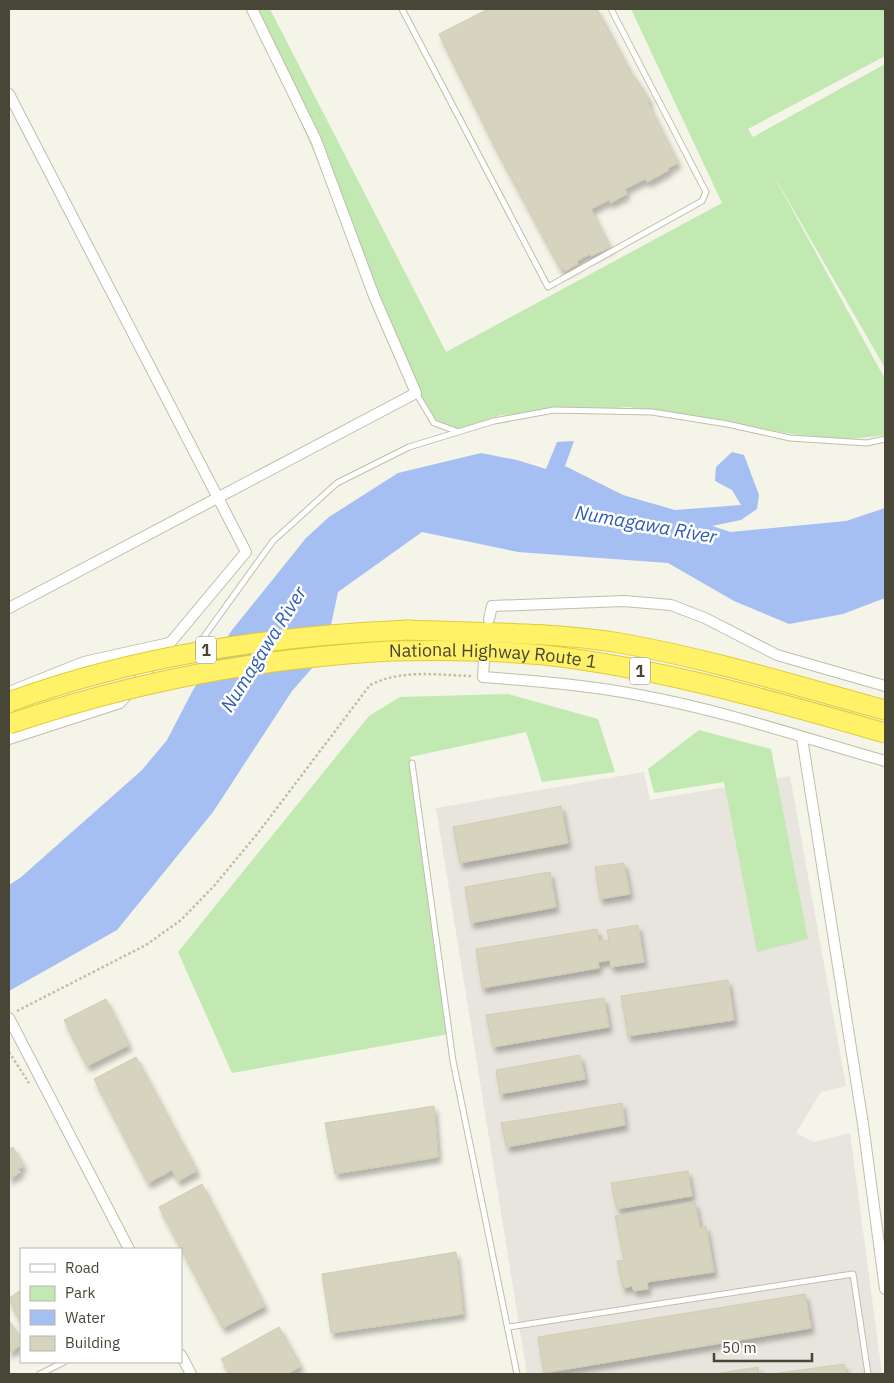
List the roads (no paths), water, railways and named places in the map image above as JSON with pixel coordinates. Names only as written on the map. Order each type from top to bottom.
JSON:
[{"type":"highway","name":"National Highway Route 1","points":[[9,702],[37,692],[184,653],[272,639],[408,630],[554,635],[618,643],[684,655],[885,710]]},
{"type":"highway","name":"National Highway Route 1","points":[[9,724],[122,689],[187,674],[272,660],[389,651],[466,650],[546,656],[658,674],[885,733]]},
{"type":"street","points":[[9,608],[416,393],[374,296],[316,140],[252,9]]},
{"type":"street","points":[[9,94],[246,552],[120,703],[9,739]]},
{"type":"street","points":[[489,620],[492,606],[624,601],[671,605],[705,618],[777,655],[885,686]]},
{"type":"street","points":[[9,692],[84,662],[169,643]]},
{"type":"street","points":[[484,661],[483,677],[574,685],[639,695],[699,708],[885,761]]},
{"type":"street","points":[[802,738],[863,1124],[885,1290]]},
{"type":"street","points":[[9,1017],[127,1248]]},
{"type":"street","points":[[182,1357],[191,1374]]},
{"type":"lane","points":[[405,10],[548,287],[702,201],[706,192],[611,9]]},
{"type":"lane","points":[[416,393],[434,424],[458,432]]},
{"type":"lane","points":[[203,638],[274,541],[337,483],[408,447],[494,421],[554,410],[652,412],[727,424],[790,438],[867,443],[885,439]]},
{"type":"lane","points":[[412,763],[453,1061],[509,1327],[517,1374]]},
{"type":"lane","points":[[509,1327],[853,1274],[868,1374]]},
{"type":"lane","points":[[40,1374],[62,1363]]},
{"type":"water","name":"Numagawa River","points":[[574,441],[565,466],[623,495],[675,510],[741,505],[732,490],[715,481],[716,467],[732,452],[744,455],[759,495],[757,509],[741,520],[712,526],[731,532],[846,521],[885,508],[885,598],[843,614],[789,624],[734,601],[668,563],[518,552],[422,532],[338,592],[329,635],[335,642],[292,691],[213,812],[117,930],[9,991],[9,885],[20,878],[142,770],[167,740],[193,690],[232,630],[306,538],[329,517],[398,473],[481,453],[517,460],[546,469],[557,442]]}]
